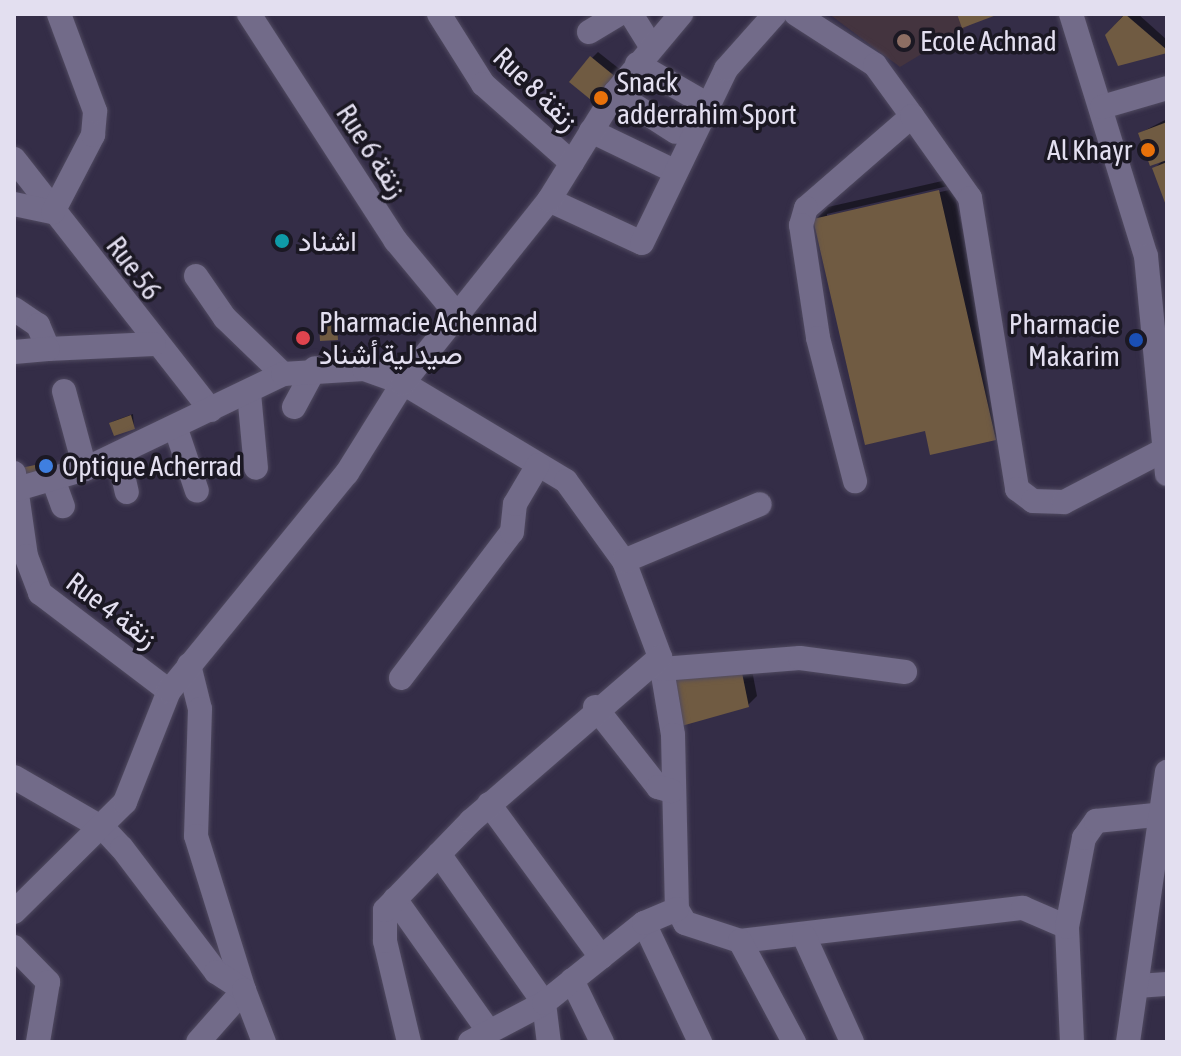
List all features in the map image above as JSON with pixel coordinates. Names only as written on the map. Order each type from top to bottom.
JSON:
[{"type":"street","points":[[14,204],[53,212],[93,135],[95,111],[59,14]]},
{"type":"street","name":"Rue 6 زنقة","points":[[249,14],[396,241],[455,312]]},
{"type":"street","name":"Rue 8 زنقة","points":[[439,14],[483,84],[572,163]]},
{"type":"street","points":[[589,32],[619,14]]},
{"type":"street","points":[[631,14],[645,56],[708,105]]},
{"type":"street","points":[[14,912],[104,829],[135,779],[169,691],[347,473],[403,383],[455,312],[549,200],[615,93],[681,14]]},
{"type":"street","points":[[549,200],[642,243],[672,170],[726,69],[775,14]]},
{"type":"street","points":[[796,14],[875,65],[970,198],[1017,489],[1033,501],[1064,502],[1166,461],[1156,252],[1102,107],[1076,17]]},
{"type":"street","points":[[1102,107],[1167,88]]},
{"type":"street","points":[[615,93],[676,132]]},
{"type":"street","points":[[855,481],[818,338],[801,225],[806,208],[912,116]]},
{"type":"street","points":[[591,131],[672,170]]},
{"type":"street","name":"Rue 56","points":[[14,159],[154,344],[211,410]]},
{"type":"street","points":[[196,276],[225,318],[283,374]]},
{"type":"street","points":[[14,309],[38,325],[48,349]]},
{"type":"street","points":[[14,352],[154,344]]},
{"type":"street","points":[[294,407],[315,368]]},
{"type":"street","points":[[14,484],[53,479],[85,469],[176,429],[283,374],[315,368],[364,369],[403,383],[566,481],[624,561],[661,663],[673,735],[671,791],[677,909],[703,934],[740,941],[804,936],[1023,908],[1067,927]]},
{"type":"street","points":[[64,391],[85,469]]},
{"type":"street","points":[[249,393],[256,468]]},
{"type":"street","points":[[176,429],[197,491]]},
{"type":"street","points":[[118,454],[127,492]]},
{"type":"street","points":[[401,678],[512,532],[515,504],[538,465]]},
{"type":"street","points":[[53,479],[63,506]]},
{"type":"street","name":"Rue 4 زنقة","points":[[14,484],[20,556],[40,593],[169,691]]},
{"type":"street","points":[[624,561],[760,504]]},
{"type":"street","points":[[409,1042],[385,941],[385,910],[489,804],[595,707],[661,663],[800,658],[905,672]]},
{"type":"street","points":[[189,665],[200,709],[196,836],[244,990],[264,1042]]},
{"type":"street","points":[[595,707],[658,787],[671,791]]},
{"type":"street","points":[[1128,1042],[1161,877],[1167,772]]},
{"type":"street","points":[[14,777],[104,829],[216,972],[244,990]]},
{"type":"street","points":[[489,804],[601,957]]},
{"type":"street","points":[[1072,1042],[1067,927],[1091,826],[1165,814]]},
{"type":"street","points":[[439,854],[544,1003],[549,1042]]},
{"type":"street","points":[[395,899],[480,1037],[544,1003],[644,923],[677,909]]},
{"type":"street","points":[[644,923],[700,1042]]},
{"type":"street","points":[[804,936],[852,1042]]},
{"type":"street","points":[[740,941],[794,1042]]},
{"type":"street","points":[[14,947],[48,982],[38,1042]]},
{"type":"street","points":[[572,980],[602,1042]]},
{"type":"street","points":[[1138,986],[1167,984]]},
{"type":"street","points":[[198,1042],[244,990]]},
{"type":"shaded area","name":"Ecole Achnad","points":[[829,14],[988,14],[900,67]]},
{"type":"building","points":[[957,14],[999,14],[962,28]]},
{"type":"building","points":[[1125,14],[1167,53],[1118,66],[1105,35]]},
{"type":"building","points":[[590,56],[617,78],[596,104],[569,82]]},
{"type":"building","points":[[1167,122],[1167,160],[1150,166],[1138,133]]},
{"type":"building","points":[[1167,162],[1167,208],[1152,168]]},
{"type":"building","points":[[939,190],[996,440],[930,455],[925,431],[865,445],[813,219]]},
{"type":"building","points":[[337,322],[338,340],[320,341],[319,323]]},
{"type":"building","points":[[131,415],[135,429],[114,436],[109,423]]},
{"type":"building","points":[[35,465],[37,475],[23,478],[21,468]]},
{"type":"building","points":[[740,663],[749,707],[678,727],[671,681]]},
{"type":"place","name":"Ecole Achnad","points":[[904,41]]},
{"type":"place","name":"Snack adderrahim Sport","points":[[601,98]]},
{"type":"place","name":"Al Khayr","points":[[1148,150]]},
{"type":"place","name":"اشناد","points":[[282,241]]},
{"type":"place","name":"Pharmacie Achennad صيدلية أشناد","points":[[303,338]]},
{"type":"place","name":"Pharmacie Makarim","points":[[1136,340]]},
{"type":"place","name":"Optique Acherrad","points":[[46,466]]}]
